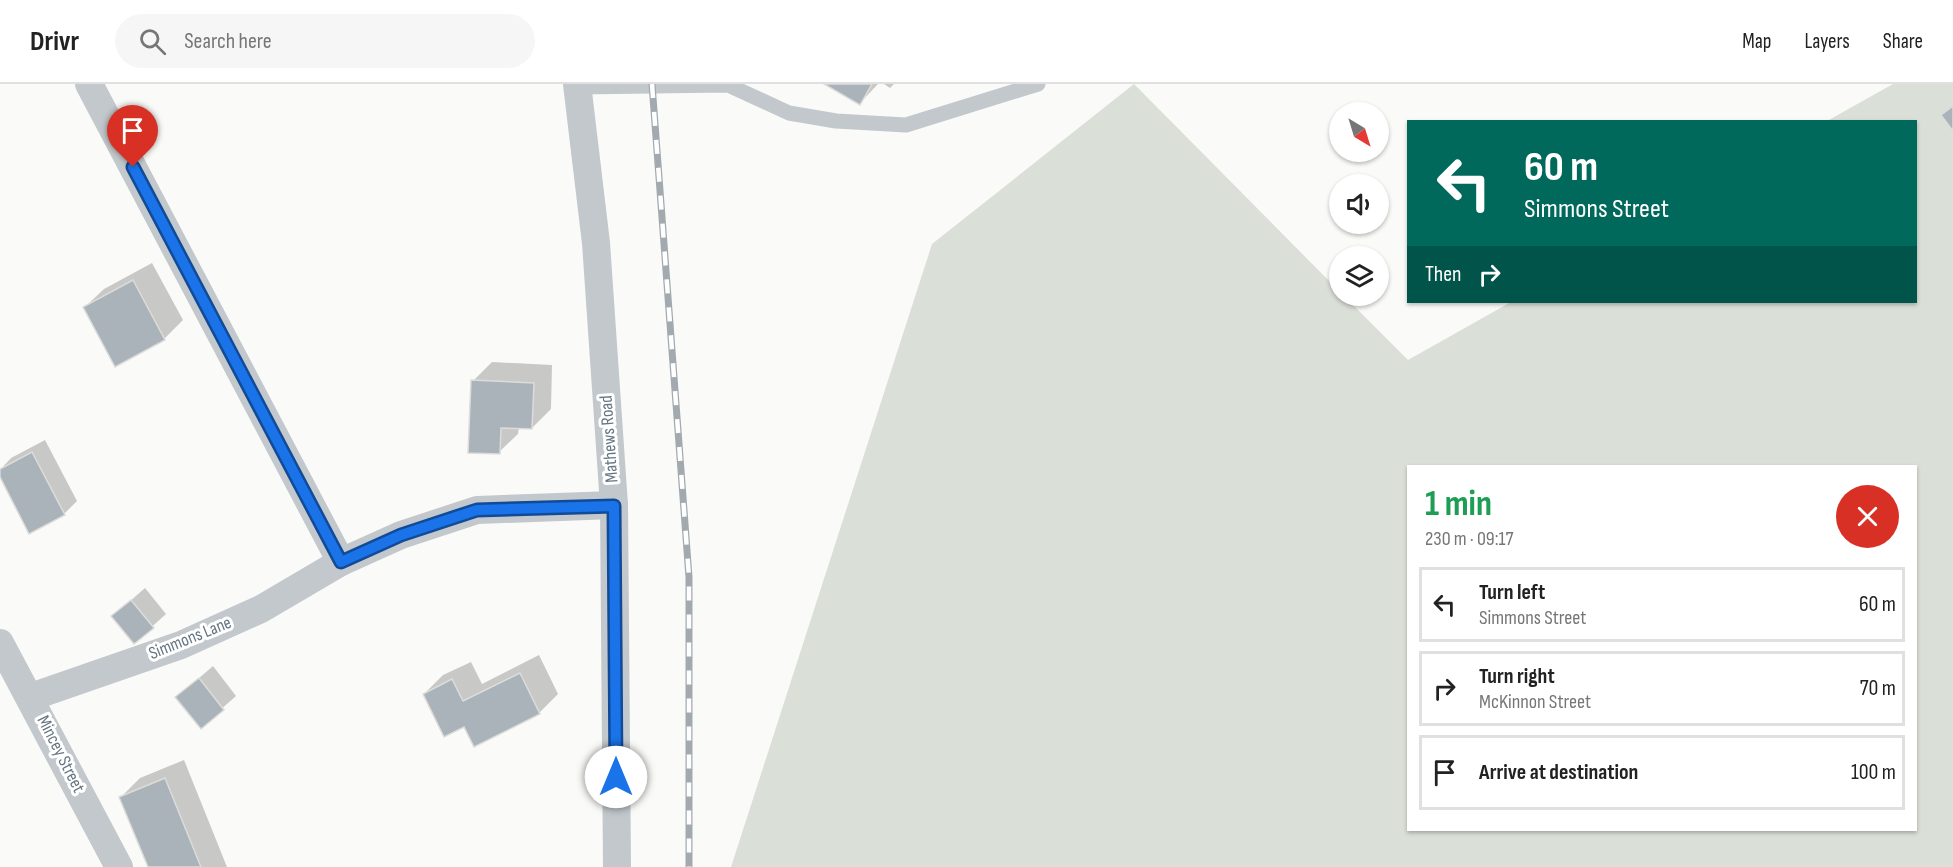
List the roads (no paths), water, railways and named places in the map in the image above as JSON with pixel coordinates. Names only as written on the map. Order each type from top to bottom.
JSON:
[{"type":"street","points":[[89,84],[341,562]]},
{"type":"street","name":"Mathews Road","points":[[577,86],[596,243],[614,506],[617,867]]},
{"type":"street","name":"Simmons Lane","points":[[31,697],[181,645],[261,609],[341,562],[401,535],[477,510],[614,506]]},
{"type":"street","name":"Mincey Street","points":[[0,643],[31,697],[119,867]]},
{"type":"lane","points":[[577,86],[728,85],[789,113],[836,121],[906,125],[1038,84]]},
{"type":"railway","points":[[652,84],[689,577],[689,867]]}]
